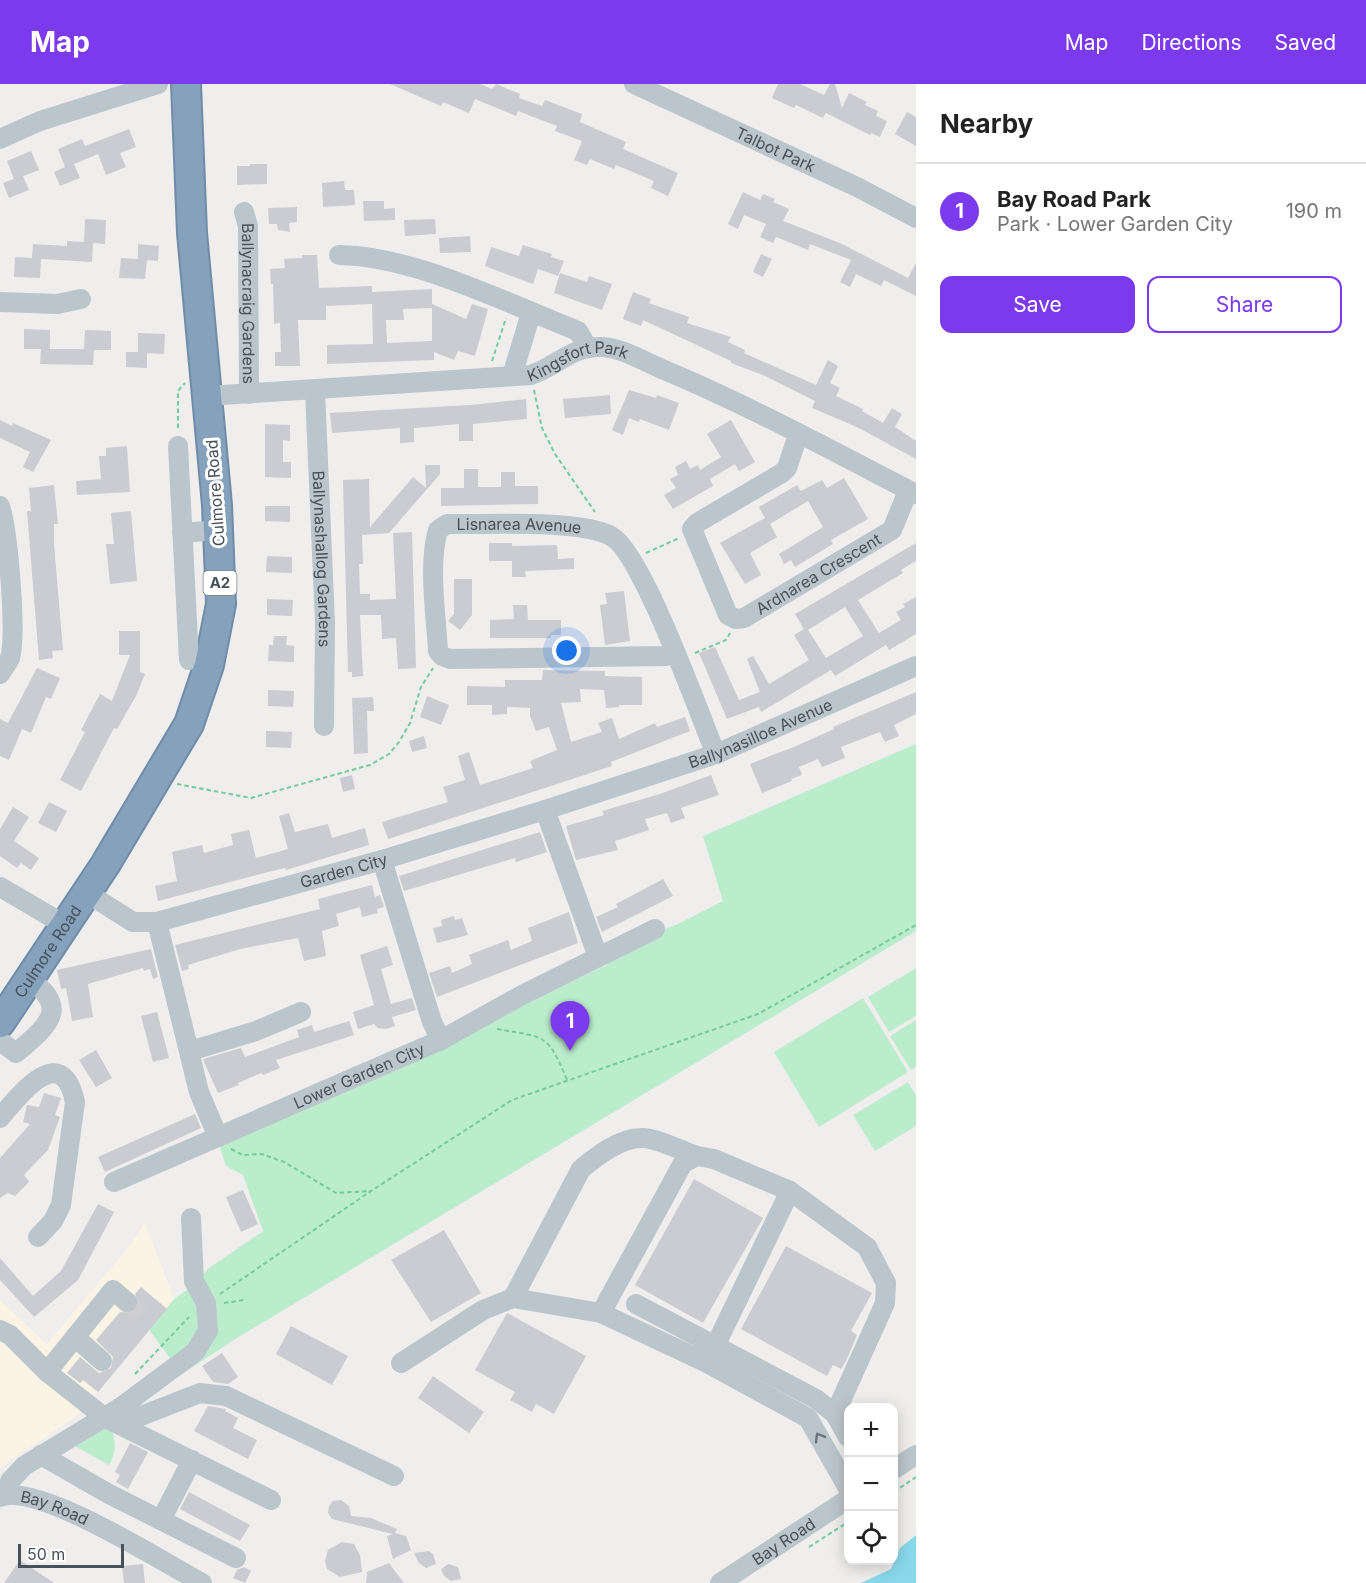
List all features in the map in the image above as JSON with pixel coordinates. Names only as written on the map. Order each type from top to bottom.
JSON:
[{"type":"highway","name":"Culmore Road","points":[[0,1023],[87,892],[157,780],[189,724],[209,665],[221,604],[218,530],[192,233],[186,84]]},
{"type":"street","points":[[0,139],[40,122],[158,84]]},
{"type":"street","name":"Talbot Park","points":[[634,84],[857,187],[916,218]]},
{"type":"street","name":"Ballynacraig Gardens","points":[[244,212],[248,226],[249,393]]},
{"type":"street","points":[[339,255],[364,255],[403,265],[578,331],[588,348]]},
{"type":"street","points":[[0,302],[57,304],[81,299]]},
{"type":"street","points":[[512,376],[531,313]]},
{"type":"street","name":"Kingsfort Park","points":[[207,396],[315,391],[531,375],[544,371],[572,351],[603,347],[618,350],[682,377],[912,492]]},
{"type":"street","name":"Ballynashallog Gardens","points":[[315,391],[325,623],[324,726]]},
{"type":"street","points":[[692,529],[697,523],[787,468],[798,435]]},
{"type":"street","points":[[178,446],[189,660]]},
{"type":"street","name":"Ardnarea Crescent","points":[[692,529],[728,615],[736,619],[744,618],[892,530],[912,492]]},
{"type":"street","points":[[0,506],[6,524],[11,617],[10,658],[0,674]]},
{"type":"street","name":"Lisnarea Avenue","points":[[442,656],[438,651],[435,590],[435,541],[438,530],[447,524],[529,525],[587,530],[612,537]]},
{"type":"street","points":[[182,533],[218,530]]},
{"type":"street","points":[[612,537],[633,560],[652,596],[716,754]]},
{"type":"street","points":[[442,656],[461,659],[675,657]]},
{"type":"street","name":"Ballynasilloe Avenue","points":[[603,791],[716,754],[916,666]]},
{"type":"street","name":"Garden City","points":[[87,892],[133,922],[156,922],[382,860],[603,791]]},
{"type":"street","points":[[545,810],[598,957]]},
{"type":"street","points":[[382,860],[432,1023],[441,1040]]},
{"type":"street","points":[[0,887],[65,925]]},
{"type":"street","points":[[156,922],[199,1092],[218,1137]]},
{"type":"street","name":"Lower Garden City","points":[[114,1182],[441,1040],[522,995],[655,928]]},
{"type":"street","points":[[0,1041],[16,1053],[44,1028],[52,1016],[52,1004],[47,991],[29,979]]},
{"type":"street","points":[[189,1051],[256,1031],[301,1012]]},
{"type":"street","points":[[0,1118],[39,1076],[52,1073],[65,1078],[73,1091],[75,1102],[61,1205],[52,1221],[38,1237]]},
{"type":"street","points":[[513,1298],[581,1169],[599,1155],[628,1140],[644,1138],[697,1156],[714,1159],[790,1191],[867,1247],[886,1283],[885,1303],[835,1414]]},
{"type":"street","points":[[601,1313],[683,1163],[697,1156]]},
{"type":"street","points":[[712,1354],[790,1191]]},
{"type":"street","points":[[4,1495],[10,1481],[24,1466],[112,1412],[195,1352],[208,1331],[206,1303],[194,1281],[191,1218]]},
{"type":"street","points":[[401,1363],[483,1310],[513,1298],[601,1313],[712,1354],[816,1399],[835,1414],[844,1429]]},
{"type":"street","points":[[47,1372],[77,1334],[122,1301]]},
{"type":"street","points":[[636,1304],[808,1418],[844,1479]]},
{"type":"street","points":[[0,1330],[10,1335],[47,1372],[192,1460],[271,1500]]},
{"type":"street","points":[[77,1334],[101,1356]]},
{"type":"street","points":[[112,1412],[141,1416],[200,1393],[226,1396],[394,1476]]},
{"type":"street","points":[[41,1455],[236,1558]]},
{"type":"street","points":[[898,1466],[916,1455]]},
{"type":"street","points":[[161,1520],[192,1460]]},
{"type":"street","name":"Bay Road","points":[[4,1495],[17,1493],[54,1504],[202,1583]]},
{"type":"street","name":"Bay Road","points":[[720,1583],[844,1502]]},
{"type":"path","points":[[486,378],[510,305]]},
{"type":"path","points":[[178,446],[178,391],[204,363]]},
{"type":"path","points":[[531,375],[542,428],[555,454],[612,537]]},
{"type":"path","points":[[633,560],[679,538],[692,529]]},
{"type":"path","points":[[675,657],[726,640],[736,619]]},
{"type":"path","points":[[157,780],[251,798],[370,765],[388,754],[399,742],[410,723],[421,687],[442,656]]},
{"type":"path","points":[[135,1374],[187,1318],[206,1303],[371,1191],[512,1100],[568,1083],[758,1014],[916,926]]},
{"type":"path","points":[[472,1023],[539,1036],[553,1046],[568,1083]]},
{"type":"path","points":[[218,1137],[223,1144],[243,1155],[262,1154],[284,1162],[336,1192],[371,1191]]},
{"type":"path","points":[[206,1303],[244,1300]]},
{"type":"path","points":[[898,1489],[916,1477]]},
{"type":"shaded area","points":[[145,1222],[174,1299],[80,1413],[0,1468],[0,1301],[47,1344],[132,1243]]},
{"type":"green space","points":[[916,744],[916,931],[232,1341],[182,1374],[149,1330],[174,1299],[194,1285],[209,1268],[263,1231],[243,1175],[226,1166],[219,1145],[607,965],[603,951],[678,924],[723,901],[703,836]]},
{"type":"green space","points":[[916,968],[916,1016],[889,1032],[868,997]]},
{"type":"green space","points":[[863,998],[908,1072],[819,1127],[774,1052]]},
{"type":"green space","points":[[916,1020],[916,1067],[911,1070],[890,1036]]},
{"type":"green space","points":[[908,1082],[916,1095],[916,1126],[875,1151],[853,1115]]},
{"type":"green space","points":[[101,1426],[111,1427],[114,1437],[115,1446],[109,1465],[73,1445]]},
{"type":"water","points":[[916,1535],[916,1583],[861,1583],[891,1569],[893,1565],[898,1565],[900,1548]]},
{"type":"building","points":[[390,84],[480,84],[492,89],[496,84],[520,94],[519,98],[542,106],[545,100],[582,114],[580,122],[626,142],[623,149],[678,173],[668,196],[651,188],[654,181],[616,165],[614,169],[590,159],[587,165],[574,160],[582,141],[555,131],[557,126],[518,111],[516,116],[475,99],[469,113],[443,102],[441,106]]},
{"type":"building","points":[[778,84],[800,84],[824,95],[830,84],[835,84],[842,108],[849,93],[867,102],[865,105],[878,111],[876,116],[887,121],[880,137],[871,133],[870,135],[826,113],[823,118],[796,105],[794,108],[772,98]]},
{"type":"building","points":[[907,112],[916,117],[916,146],[895,134]]},
{"type":"building","points":[[129,129],[136,147],[120,153],[126,167],[106,175],[98,154],[74,164],[80,178],[60,186],[54,172],[65,167],[58,149],[82,139],[85,146]]},
{"type":"building","points":[[31,151],[39,170],[23,176],[29,190],[9,198],[3,183],[14,179],[7,161]]},
{"type":"building","points":[[250,164],[267,164],[267,184],[237,185],[237,166],[250,166]]},
{"type":"building","points":[[344,181],[345,190],[354,190],[355,205],[323,207],[322,183]]},
{"type":"building","points":[[743,192],[760,200],[763,194],[775,199],[773,202],[789,209],[783,221],[840,243],[908,278],[916,263],[916,296],[884,280],[881,286],[856,274],[850,287],[840,282],[851,260],[810,244],[808,250],[776,237],[773,243],[760,237],[766,224],[744,215],[738,229],[728,224]]},
{"type":"building","points":[[363,201],[384,201],[384,209],[395,208],[395,220],[364,221]]},
{"type":"building","points":[[297,207],[297,222],[289,223],[290,232],[278,230],[277,224],[269,224],[268,208]]},
{"type":"building","points":[[85,219],[106,220],[105,244],[93,243],[92,262],[41,259],[40,278],[14,277],[15,257],[32,258],[33,244],[67,246],[67,241],[84,242]]},
{"type":"building","points":[[435,219],[436,234],[405,236],[404,220]]},
{"type":"building","points":[[470,236],[471,252],[440,253],[439,238]]},
{"type":"building","points":[[138,244],[159,246],[158,261],[147,260],[145,279],[119,278],[121,258],[138,259]]},
{"type":"building","points":[[523,245],[552,254],[551,257],[564,261],[558,276],[538,269],[533,284],[485,266],[491,247],[519,256]]},
{"type":"building","points":[[761,254],[772,259],[763,277],[753,272]]},
{"type":"building","points":[[302,255],[317,255],[319,288],[372,286],[372,292],[432,289],[432,304],[466,319],[472,304],[488,309],[475,356],[458,351],[454,360],[434,352],[434,360],[327,364],[327,345],[373,344],[372,304],[326,306],[326,320],[298,320],[300,366],[275,366],[275,352],[281,352],[280,323],[274,324],[273,284],[271,284],[270,269],[285,268],[284,259],[302,258]],"holes":[[[432,308],[432,341],[387,343],[386,320],[404,320],[403,309]]]},
{"type":"building","points":[[560,273],[587,282],[589,276],[612,284],[602,310],[554,293]]},
{"type":"building","points":[[633,292],[651,299],[649,303],[689,317],[687,323],[731,337],[728,342],[745,350],[744,353],[816,385],[828,360],[838,366],[830,383],[840,388],[836,396],[863,409],[862,411],[883,423],[892,408],[902,414],[895,427],[916,441],[916,459],[857,427],[812,408],[815,401],[763,375],[731,363],[643,320],[641,326],[623,319]]},
{"type":"building","points":[[24,329],[50,330],[50,349],[84,349],[85,330],[111,331],[111,350],[94,350],[93,365],[40,364],[41,349],[24,349]]},
{"type":"building","points":[[138,333],[165,334],[164,354],[147,353],[147,368],[126,367],[126,352],[138,352]]},
{"type":"building","points":[[629,390],[656,398],[657,395],[679,403],[669,430],[640,419],[639,422],[629,418],[623,435],[612,430]]},
{"type":"building","points":[[610,395],[611,414],[565,418],[563,399]]},
{"type":"building","points":[[526,399],[527,419],[473,424],[473,441],[459,441],[459,424],[414,428],[414,442],[400,443],[400,428],[332,433],[330,413],[471,405]]},
{"type":"building","points":[[0,420],[12,426],[13,423],[51,440],[33,472],[23,467],[30,452],[0,438]]},
{"type":"building","points":[[731,420],[755,462],[739,471],[735,464],[710,479],[713,486],[673,509],[664,495],[676,488],[670,479],[678,475],[675,467],[686,461],[690,469],[698,465],[700,470],[721,457],[707,434]]},
{"type":"building","points":[[265,424],[290,425],[290,441],[283,440],[283,462],[291,462],[291,478],[265,477]]},
{"type":"building","points":[[127,446],[130,492],[77,495],[76,481],[101,479],[99,456],[106,456],[106,448]]},
{"type":"building","points":[[425,465],[440,465],[440,474],[389,533],[362,535],[363,564],[359,564],[360,594],[370,594],[370,600],[396,599],[393,533],[412,532],[416,668],[398,669],[396,638],[382,639],[381,615],[360,615],[363,676],[352,677],[352,672],[348,672],[343,480],[369,479],[370,527],[413,477],[426,488]]},
{"type":"building","points":[[464,469],[478,469],[478,487],[501,487],[501,472],[515,472],[515,486],[538,486],[538,504],[441,506],[441,488],[464,488]]},
{"type":"building","points":[[844,478],[868,519],[831,540],[833,544],[795,567],[791,560],[784,564],[779,554],[823,527],[808,501],[770,524],[777,537],[750,553],[761,575],[745,584],[720,543],[765,518],[759,507],[797,485],[801,491],[822,480],[827,488]]},
{"type":"building","points":[[54,485],[58,524],[54,524],[54,544],[63,650],[52,651],[53,658],[39,660],[27,511],[31,511],[29,488]]},
{"type":"building","points":[[265,506],[290,506],[290,522],[265,521]]},
{"type":"building","points":[[131,511],[137,581],[110,584],[106,544],[114,544],[111,513]]},
{"type":"building","points":[[489,543],[512,543],[512,546],[557,545],[558,559],[574,558],[574,569],[525,571],[526,577],[512,577],[512,561],[489,561]]},
{"type":"building","points":[[916,543],[916,561],[901,570],[903,573],[858,600],[879,633],[901,620],[896,612],[905,607],[903,604],[916,597],[916,634],[889,650],[886,645],[835,676],[831,670],[761,712],[759,707],[727,719],[699,653],[715,647],[739,700],[760,692],[747,659],[753,656],[769,684],[809,660],[794,635],[804,629],[795,614]],"holes":[[[845,607],[863,636],[826,658],[808,630]]]},
{"type":"building","points":[[267,556],[292,557],[292,573],[266,572]]},
{"type":"building","points":[[454,579],[472,579],[472,615],[460,630],[448,621],[454,614]]},
{"type":"building","points":[[624,591],[630,641],[605,645],[600,605],[607,604],[605,593]]},
{"type":"building","points":[[267,599],[293,600],[292,616],[267,615]]},
{"type":"building","points":[[513,605],[527,605],[528,620],[561,620],[561,635],[551,635],[551,638],[490,638],[490,620],[514,619]]},
{"type":"building","points":[[119,631],[140,631],[140,672],[145,674],[136,696],[117,729],[114,728],[81,791],[60,780],[85,732],[81,730],[100,694],[112,701],[130,655],[119,655]]},
{"type":"building","points":[[274,636],[287,636],[286,645],[294,646],[294,662],[268,661],[269,645],[273,645]]},
{"type":"building","points":[[37,668],[60,678],[51,699],[46,697],[31,733],[22,729],[9,760],[0,756],[0,719],[8,723]]},
{"type":"building","points":[[543,670],[605,671],[605,676],[642,677],[642,705],[619,705],[619,707],[606,708],[604,690],[580,689],[581,702],[561,703],[571,742],[602,732],[598,723],[612,718],[619,739],[655,723],[657,727],[685,717],[690,731],[611,762],[612,766],[388,839],[382,822],[448,802],[443,787],[465,780],[458,756],[469,752],[480,785],[533,768],[530,761],[557,750],[549,727],[536,731],[530,716],[530,708],[507,707],[507,714],[492,715],[492,705],[467,705],[467,686],[505,687],[505,680],[542,680]]},
{"type":"building","points":[[268,690],[294,691],[293,707],[268,706]]},
{"type":"building","points":[[916,692],[916,714],[894,725],[899,736],[885,742],[880,732],[841,747],[845,758],[822,767],[818,759],[799,767],[802,775],[762,793],[750,764],[794,747],[834,729],[833,727]]},
{"type":"building","points":[[427,696],[449,705],[441,725],[420,717]]},
{"type":"building","points":[[373,697],[374,711],[367,711],[368,753],[354,754],[352,698]]},
{"type":"building","points":[[266,731],[292,732],[291,748],[266,747]]},
{"type":"building","points":[[424,736],[427,748],[412,752],[409,741]]},
{"type":"building","points":[[352,775],[355,789],[343,792],[340,778]]},
{"type":"building","points":[[711,775],[719,795],[681,808],[685,818],[671,823],[667,813],[645,819],[649,830],[615,841],[618,850],[576,860],[566,826],[604,815],[602,811],[660,794]]},
{"type":"building","points":[[49,802],[67,811],[56,832],[38,823]]},
{"type":"building","points":[[13,807],[29,817],[14,841],[39,858],[31,870],[21,863],[17,868],[0,856],[0,829]]},
{"type":"building","points":[[289,813],[295,832],[328,824],[332,838],[365,828],[369,845],[286,870],[285,868],[268,872],[158,901],[155,886],[177,881],[172,852],[202,845],[204,853],[233,845],[231,834],[249,830],[256,858],[288,849],[279,816]]},
{"type":"building","points":[[540,832],[547,852],[516,862],[515,858],[404,891],[399,876]]},
{"type":"building","points":[[663,879],[673,896],[602,932],[596,917],[618,907],[616,904]]},
{"type":"building","points":[[372,885],[375,897],[380,895],[384,907],[377,909],[378,913],[362,917],[360,907],[336,914],[339,926],[322,931],[326,956],[304,961],[298,938],[240,949],[188,965],[189,969],[182,971],[175,945],[320,909],[318,899]]},
{"type":"building","points":[[569,912],[578,943],[437,997],[429,973],[450,966],[452,973],[472,964],[469,955],[508,940],[511,950],[532,941],[528,928]]},
{"type":"building","points":[[454,916],[455,920],[462,918],[468,935],[437,943],[433,928],[442,926],[441,920]]},
{"type":"building","points":[[387,946],[393,965],[381,969],[391,1004],[412,998],[416,1010],[392,1017],[395,1026],[386,1029],[378,1028],[374,1024],[358,1029],[353,1012],[374,1005],[360,955]]},
{"type":"building","points":[[151,949],[158,977],[153,979],[150,969],[144,971],[143,968],[88,984],[93,1017],[72,1021],[66,988],[61,989],[57,970]]},
{"type":"building","points":[[157,1012],[169,1058],[153,1062],[141,1016]]},
{"type":"building","points":[[349,1021],[354,1035],[276,1060],[280,1068],[263,1075],[261,1073],[218,1093],[203,1059],[241,1048],[245,1057],[299,1037],[297,1030],[312,1025],[314,1032]]},
{"type":"building","points":[[96,1050],[112,1078],[96,1087],[79,1060]]},
{"type":"building","points":[[44,1093],[61,1098],[55,1115],[60,1117],[48,1150],[24,1175],[29,1182],[15,1196],[8,1193],[0,1198],[0,1158],[30,1124],[23,1122],[27,1105],[39,1107]]},
{"type":"building","points":[[195,1114],[201,1128],[105,1172],[98,1157]]},
{"type":"building","points":[[694,1179],[763,1218],[703,1323],[635,1285]]},
{"type":"building","points":[[243,1190],[258,1224],[241,1232],[226,1197]]},
{"type":"building","points":[[98,1204],[114,1212],[78,1280],[34,1317],[0,1280],[0,1258],[33,1296],[61,1271]]},
{"type":"building","points":[[444,1230],[481,1293],[431,1322],[391,1260]]},
{"type":"building","points":[[786,1246],[872,1293],[851,1331],[857,1335],[846,1361],[841,1369],[833,1365],[827,1376],[741,1329]]},
{"type":"building","points":[[141,1287],[167,1309],[98,1392],[83,1380],[80,1383],[67,1373],[80,1357],[99,1373],[111,1368],[113,1357],[96,1340],[120,1312],[130,1313],[136,1309],[139,1304],[135,1294]]},
{"type":"building","points":[[507,1313],[586,1356],[554,1414],[536,1404],[532,1412],[510,1400],[515,1392],[475,1370]]},
{"type":"building","points":[[291,1326],[348,1356],[332,1385],[276,1354]]},
{"type":"building","points":[[222,1353],[238,1377],[228,1384],[213,1382],[202,1366]]},
{"type":"building","points":[[433,1376],[484,1412],[469,1433],[418,1398]]},
{"type":"building","points":[[208,1406],[226,1409],[225,1411],[238,1418],[233,1428],[257,1440],[248,1459],[194,1431]]},
{"type":"building","points":[[130,1443],[148,1452],[128,1489],[116,1482],[120,1475],[115,1472]]},
{"type":"building","points":[[189,1492],[250,1525],[240,1541],[180,1509]]},
{"type":"building","points":[[341,1500],[349,1506],[351,1516],[371,1518],[397,1529],[395,1533],[406,1536],[411,1550],[393,1559],[387,1536],[393,1534],[332,1519],[328,1513],[329,1506],[333,1501]]},
{"type":"building","points":[[342,1542],[354,1544],[360,1555],[362,1572],[340,1577],[327,1569],[325,1561],[328,1550]]},
{"type":"building","points":[[429,1551],[433,1554],[436,1564],[426,1568],[419,1563],[414,1553]]},
{"type":"building","points":[[20,1560],[54,1583],[4,1583]]},
{"type":"building","points":[[389,1563],[404,1583],[366,1583],[367,1572]]},
{"type":"building","points":[[143,1564],[145,1583],[124,1583],[122,1566]]},
{"type":"building","points":[[448,1564],[458,1567],[461,1579],[451,1581],[444,1576],[441,1569]]},
{"type":"building","points":[[244,1567],[251,1571],[245,1583],[233,1578],[237,1570]]},
{"type":"tunnel","points":[[127,1302],[141,1314]]},
{"type":"place","name":"Bay Road Park","points":[[570,1051]]}]
